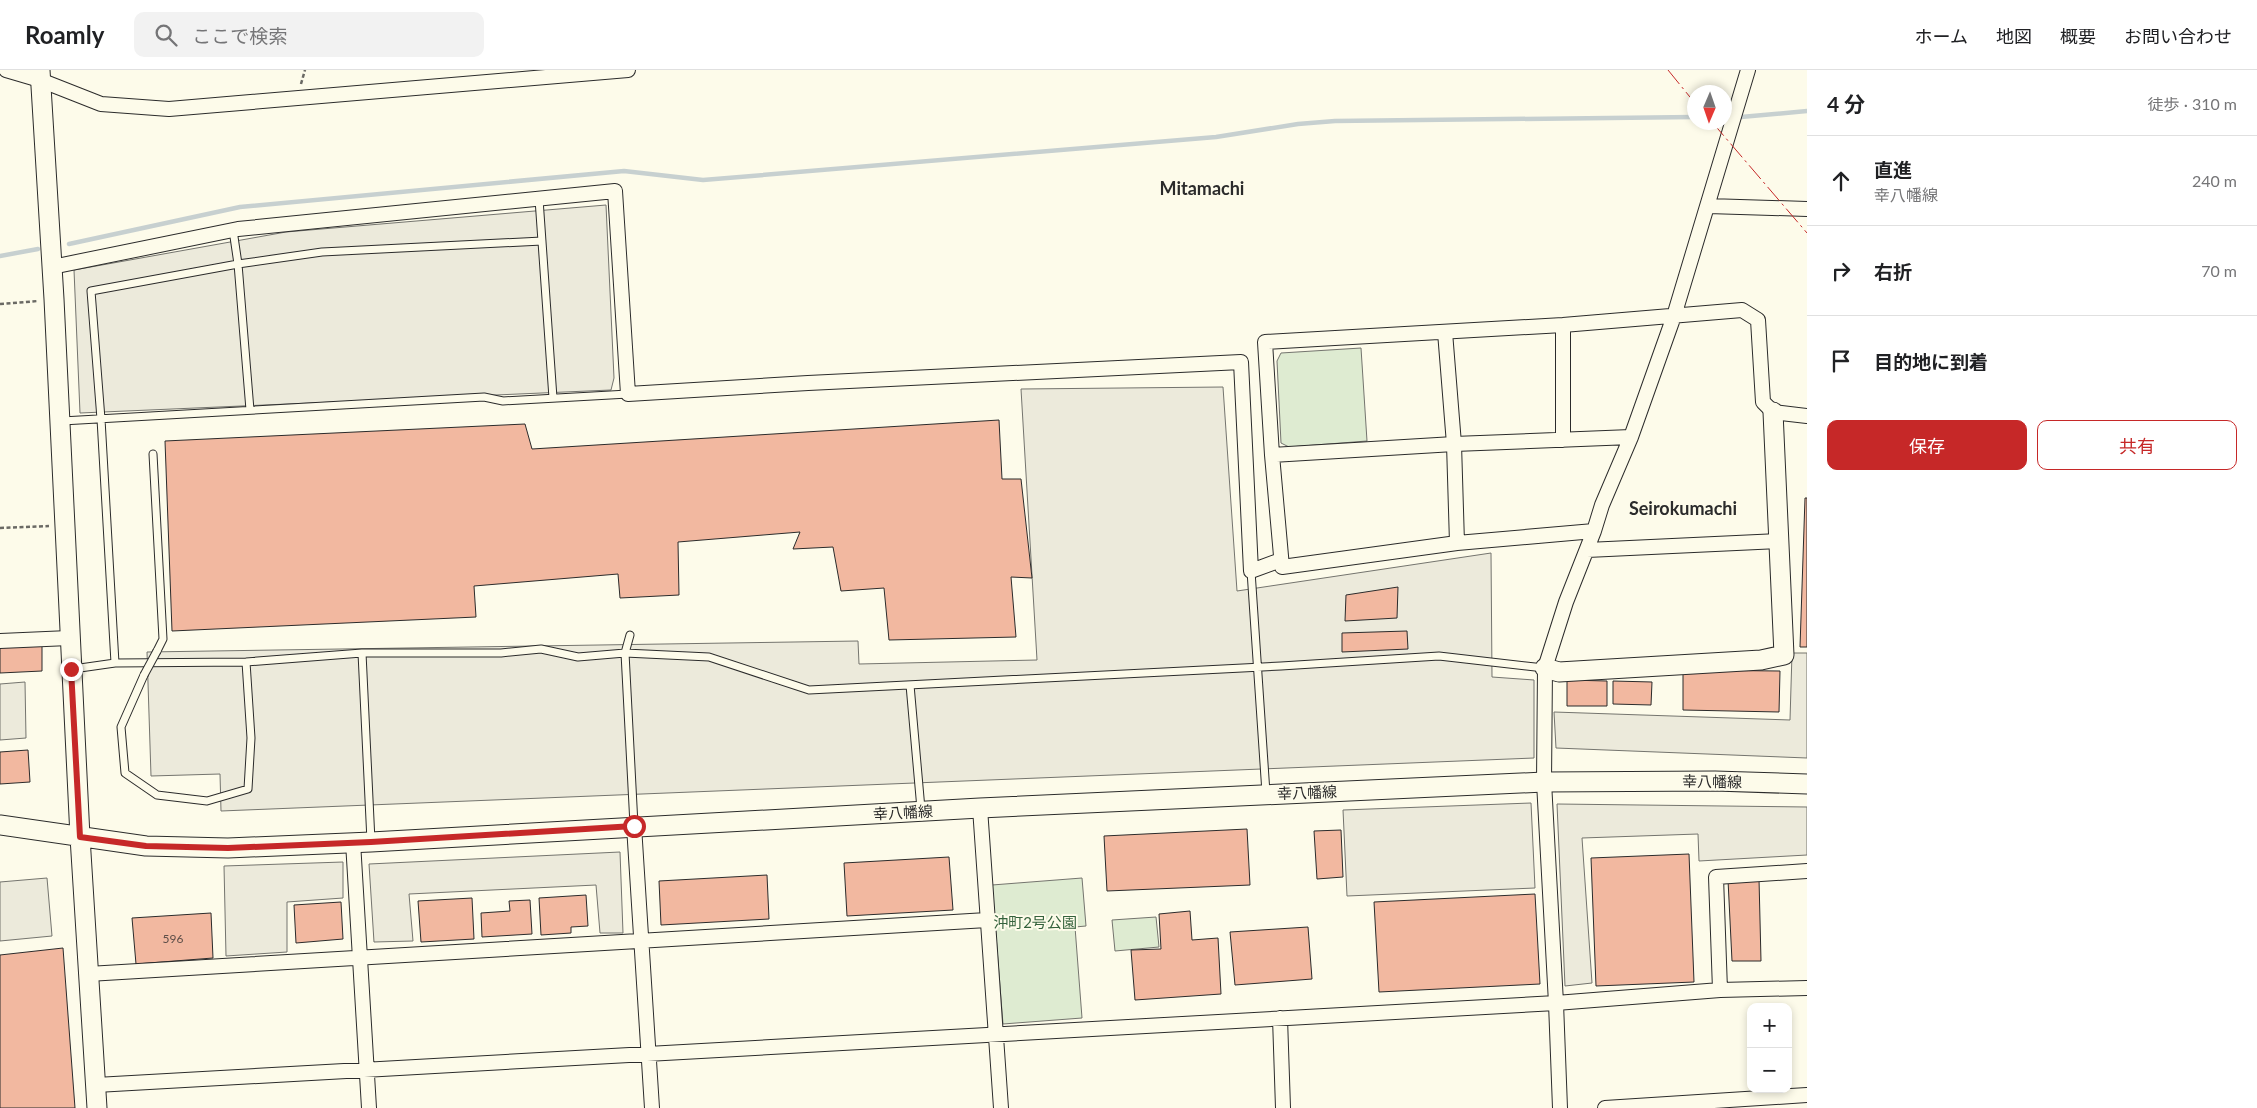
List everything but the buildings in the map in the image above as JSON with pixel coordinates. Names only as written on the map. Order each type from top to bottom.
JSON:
[{"type":"street","points":[[6,70],[40,75],[101,104],[169,109],[628,70]]},
{"type":"street","points":[[1560,1108],[1544,782],[1545,668],[1566,602],[1587,550],[1602,505],[1631,437],[1674,316],[1748,70]]},
{"type":"street","points":[[40,75],[66,525],[69,638],[97,1108]]},
{"type":"street","points":[[52,267],[233,230],[615,191],[628,394],[808,383],[1241,362],[1251,571],[1281,560]]},
{"type":"street","points":[[1708,206],[1807,209]]},
{"type":"street","points":[[1594,531],[1457,544],[1282,567],[1272,455],[1265,342],[1563,325],[1742,310],[1758,320],[1763,402],[1773,412],[1807,416]]},
{"type":"street","points":[[1563,325],[1563,440]]},
{"type":"street","points":[[1445,332],[1454,444],[1457,544]]},
{"type":"street","points":[[1545,668],[1559,672],[1578,671],[1761,660],[1784,655],[1773,412]]},
{"type":"street","points":[[1272,455],[1454,444],[1631,437]]},
{"type":"street","points":[[1587,550],[1779,540]]},
{"type":"street","points":[[0,641],[69,638]]},
{"type":"street","name":"幸八幡線","points":[[0,825],[146,846],[228,848],[1266,793],[1544,782],[1715,780],[1807,784]]},
{"type":"street","points":[[980,808],[1001,1108]]},
{"type":"street","points":[[634,826],[652,1108]]},
{"type":"street","points":[[362,842],[360,958],[369,1108]]},
{"type":"street","points":[[1720,990],[1716,877],[1807,871]]},
{"type":"street","points":[[88,974],[988,920]]},
{"type":"street","points":[[96,1085],[1556,1003],[1720,990],[1807,988]]},
{"type":"street","points":[[1280,1018],[1283,1108]]},
{"type":"street","points":[[1605,1108],[1807,1096]]},
{"type":"lane","points":[[538,199],[553,398]]},
{"type":"lane","points":[[233,230],[238,264],[250,410]]},
{"type":"lane","points":[[115,663],[101,419],[91,291],[238,264],[322,252],[542,241]]},
{"type":"lane","points":[[60,421],[484,396],[503,400],[628,394]]},
{"type":"lane","points":[[153,454],[163,639],[144,675],[122,727],[125,773],[157,795],[208,801],[248,789],[251,738],[246,662]]},
{"type":"lane","points":[[1251,571],[1266,793]]},
{"type":"lane","points":[[630,635],[625,653],[634,826]]},
{"type":"lane","points":[[71,669],[115,663],[246,662],[362,654],[501,653],[541,649],[578,657],[625,653],[709,656],[809,690],[1439,656],[1545,668]]},
{"type":"lane","points":[[362,654],[362,842]]},
{"type":"lane","points":[[910,685],[921,811]]},
{"type":"path","points":[[0,304],[54,299]]},
{"type":"path","points":[[0,528],[66,525]]},
{"type":"green space","points":[[1361,348],[1367,441],[1289,447],[1281,443],[1277,361],[1281,353]]},
{"type":"green space","name":"沖町2号公園","points":[[1082,878],[1086,926],[1075,927],[1082,1018],[1003,1024],[992,885]]},
{"type":"green space","points":[[1156,917],[1159,947],[1115,951],[1112,920]]},
{"type":"shaded area","points":[[606,205],[614,378],[611,390],[80,413],[74,270],[286,232]]},
{"type":"shaded area","points":[[1223,387],[1237,591],[1491,553],[1492,677],[1534,680],[1534,758],[221,811],[220,774],[151,776],[147,652],[858,641],[859,664],[1037,660],[1021,389]]},
{"type":"shaded area","points":[[1792,653],[1807,653],[1807,758],[1556,748],[1554,712],[1790,720]]},
{"type":"shaded area","points":[[25,682],[26,738],[0,740],[0,684]]},
{"type":"shaded area","points":[[1531,803],[1535,888],[1347,896],[1343,810]]},
{"type":"shaded area","points":[[1557,804],[1807,807],[1807,855],[1699,861],[1698,834],[1582,838],[1592,983],[1565,986]]},
{"type":"shaded area","points":[[620,852],[623,933],[600,933],[596,885],[409,894],[413,941],[374,942],[369,864]]},
{"type":"shaded area","points":[[343,862],[343,898],[287,902],[287,952],[226,956],[224,866]]},
{"type":"shaded area","points":[[47,878],[52,936],[0,941],[0,882]]},
{"type":"waterway","points":[[1741,117],[1807,111]]},
{"type":"waterway","points":[[69,244],[240,207],[624,171],[703,180],[1216,137],[1298,124],[1335,121],[1687,117]]},
{"type":"waterway","points":[[0,256],[38,249]]},
{"type":"power","points":[[1668,70],[1687,93]]},
{"type":"power","points":[[1719,130],[1807,233]]},
{"type":"district","name":"Mitamachi","points":[[1202,188]]},
{"type":"district","name":"Seirokumachi","points":[[1683,508]]},
{"type":"route","points":[[71,669],[80,837],[146,846],[228,848],[371,842],[634,826]]}]
